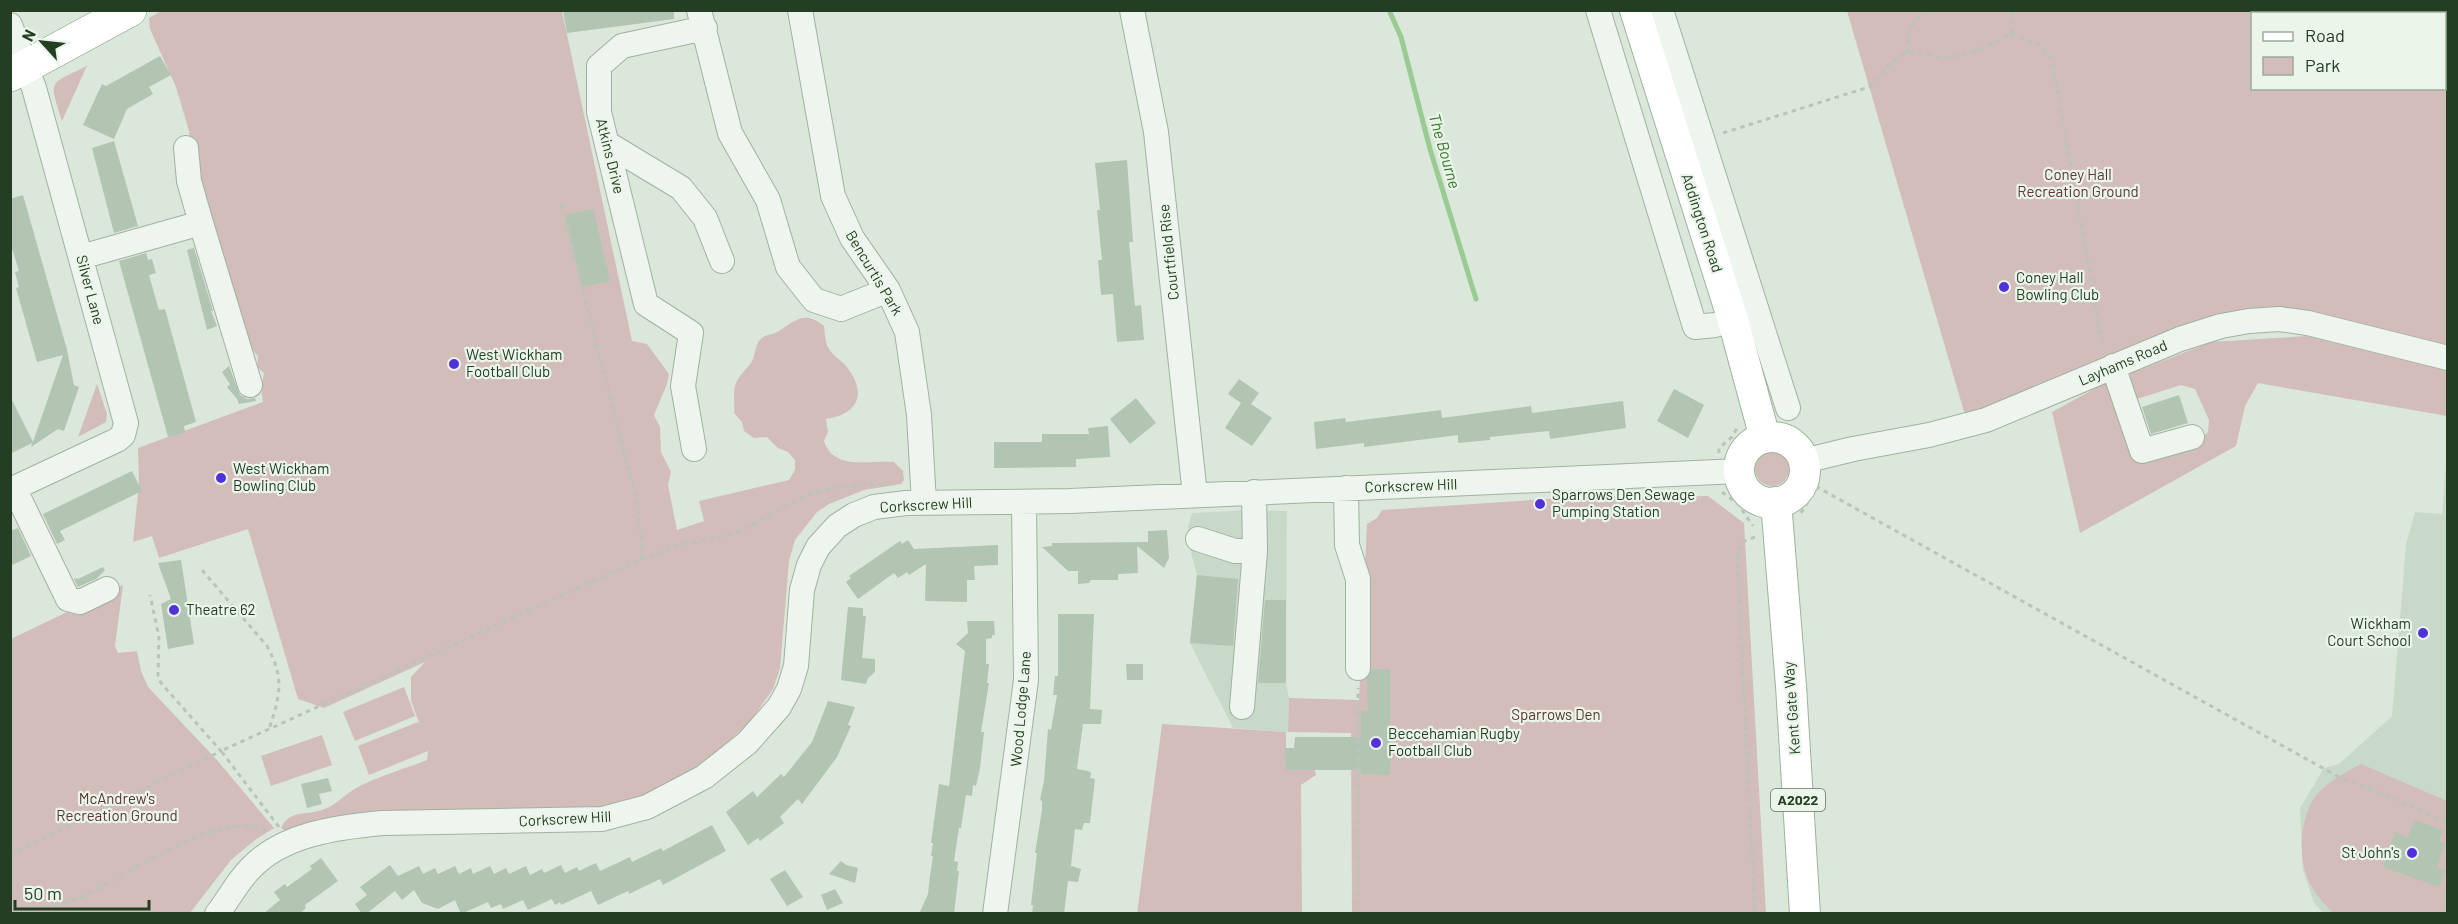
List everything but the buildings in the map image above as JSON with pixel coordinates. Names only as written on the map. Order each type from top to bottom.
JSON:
[{"type":"highway","points":[[19,70],[130,10]]},
{"type":"main road","name":"Addington Road","points":[[1635,10],[1724,323],[1766,383],[1765,438]]},
{"type":"main road","points":[[1777,437],[1788,441],[1796,448],[1803,471],[1791,496],[1776,502],[1763,502],[1753,498],[1730,481],[1746,449],[1765,438],[1777,437]]},
{"type":"main road","name":"Kent Gate Way","points":[[1776,502],[1791,686],[1805,914]]},
{"type":"street","name":"Bencurtis Park","points":[[800,10],[833,196],[852,238],[888,290],[907,332],[919,415],[923,493]]},
{"type":"street","name":"Courtfield Rise","points":[[1132,10],[1156,132],[1195,495]]},
{"type":"street","points":[[1598,10],[1695,327],[1724,323]]},
{"type":"street","points":[[1661,10],[1704,139],[1766,383],[1788,408]]},
{"type":"street","points":[[702,19],[730,133],[768,200],[788,267],[814,300],[841,309],[888,290]]},
{"type":"street","name":"Atkins Drive","points":[[694,449],[683,386],[692,333],[646,304],[599,112],[599,66],[622,46],[702,19]]},
{"type":"street","name":"Silver Lane","points":[[10,25],[19,70],[81,257],[125,416],[126,429],[117,440],[12,489]]},
{"type":"street","points":[[608,144],[681,188],[705,218],[722,261]]},
{"type":"street","points":[[186,148],[189,181],[250,385]]},
{"type":"street","points":[[81,257],[201,223]]},
{"type":"street","name":"Layhams Road","points":[[1803,471],[1844,451],[1929,435],[1977,423],[2033,401],[2108,358],[2207,330],[2265,319],[2308,322],[2448,357]]},
{"type":"street","points":[[2108,358],[2142,451],[2192,437]]},
{"type":"street","name":"Corkscrew Hill","points":[[217,914],[251,867],[268,853],[290,843],[338,829],[383,823],[602,819],[647,807],[676,793],[718,767],[747,743],[779,707],[789,689],[796,666],[803,581],[809,565],[824,540],[837,526],[864,510],[923,493],[1024,503],[1346,488],[1730,481]]},
{"type":"street","points":[[1346,488],[1347,545],[1358,579],[1358,668]]},
{"type":"street","points":[[12,489],[68,599],[80,602],[107,589]]},
{"type":"street","points":[[1242,707],[1255,551],[1254,492]]},
{"type":"street","name":"Wood Lodge Lane","points":[[995,914],[1026,680],[1024,503]]},
{"type":"street","points":[[1198,539],[1235,551],[1255,551]]},
{"type":"path","points":[[1908,53],[1909,29],[1925,10]]},
{"type":"path","points":[[1704,139],[1869,87],[1879,79],[1888,63],[1908,53],[1949,57],[1992,45],[2011,34],[2013,23],[2011,10]]},
{"type":"path","points":[[2011,34],[2039,45],[2052,59],[2108,358]]},
{"type":"path","points":[[560,200],[636,498],[643,551],[641,559]]},
{"type":"path","points":[[1803,471],[2337,776],[2448,824]]},
{"type":"path","points":[[1730,481],[1738,504],[1750,518],[1758,536],[1744,541],[1737,554],[1755,914]]},
{"type":"path","points":[[10,855],[221,751],[641,559],[677,546],[736,533],[809,494],[870,483],[923,493]]},
{"type":"path","points":[[202,570],[267,646],[274,659],[279,674],[280,688],[269,729]]},
{"type":"path","points":[[150,595],[159,637],[158,675],[161,683],[221,751],[290,843]]},
{"type":"path","points":[[1358,668],[1358,914]]},
{"type":"path","points":[[10,913],[50,907],[77,898],[165,852],[193,839],[234,825],[255,826],[290,843]]},
{"type":"path","points":[[2444,914],[2447,894],[2445,893],[2448,886]]},
{"type":"shaded area","name":"Wickham Court School","points":[[2447,451],[2447,913],[2323,913],[2314,903],[2303,870],[2300,808],[2324,768],[2339,764],[2392,716],[2406,544],[2415,512],[2442,514]]},
{"type":"shaded area","points":[[1248,510],[1287,511],[1288,732],[1233,728],[1190,643],[1197,575],[1191,553],[1188,527],[1192,513]]},
{"type":"green space","points":[[161,11],[562,11],[632,341],[647,344],[669,374],[654,415],[660,427],[661,452],[671,472],[668,485],[677,530],[704,521],[699,501],[789,480],[795,470],[795,460],[767,437],[754,438],[744,431],[742,422],[734,413],[735,386],[751,363],[759,341],[764,337],[776,333],[801,318],[811,318],[824,326],[828,347],[853,376],[858,393],[853,407],[826,419],[828,432],[824,441],[835,457],[844,460],[894,462],[903,471],[904,480],[901,484],[864,490],[829,504],[817,512],[795,540],[789,561],[780,668],[773,689],[749,723],[717,752],[682,777],[655,792],[612,808],[288,832],[281,828],[289,818],[327,808],[361,786],[427,760],[428,751],[369,775],[358,746],[418,722],[420,725],[411,701],[411,677],[425,662],[324,708],[298,699],[248,529],[159,558],[152,536],[133,542],[139,484],[138,448],[263,402],[261,389],[264,373],[257,367],[258,356],[241,340],[193,180],[189,131],[176,87],[150,29],[149,18]]},
{"type":"green space","name":"Coney Hall Recreation Ground","points":[[1847,11],[2447,11],[2447,347],[2203,321],[1965,415]]},
{"type":"green space","points":[[89,65],[62,121],[55,97],[55,84]]},
{"type":"green space","points":[[2308,336],[2447,370],[2447,416],[2258,383],[2245,406],[2236,446],[2080,533],[2052,412],[2105,383],[2113,386],[2133,453],[2202,439],[2208,432],[2209,420],[2195,389],[2181,385],[2137,399],[2129,374],[2211,342]]},
{"type":"green space","points":[[97,384],[107,414],[106,422],[78,437]]},
{"type":"green space","points":[[1772,452],[1784,457],[1789,469],[1784,481],[1772,486],[1760,481],[1755,469],[1760,457]]},
{"type":"green space","name":"Sparrows Den","points":[[1708,496],[1744,523],[1766,913],[1352,913],[1351,733],[1288,732],[1289,698],[1359,700],[1367,524],[1377,518],[1382,510],[1562,498]]},
{"type":"green space","name":"McAndrew's Recreation Ground","points":[[123,585],[115,646],[118,653],[137,651],[141,671],[148,687],[217,760],[274,828],[231,860],[190,913],[11,914],[11,639]]},
{"type":"green space","points":[[404,687],[415,716],[355,741],[343,712]]},
{"type":"green space","points":[[1162,724],[1286,732],[1286,770],[1315,770],[1316,775],[1301,785],[1302,913],[1137,914]]},
{"type":"green space","points":[[322,735],[332,765],[271,786],[261,756]]},
{"type":"green space","points":[[2361,764],[2447,801],[2447,913],[2333,913],[2313,888],[2305,871],[2302,852],[2303,830],[2309,808],[2319,792],[2339,776]]},
{"type":"waterway","name":"The Bourne","points":[[1389,10],[1401,37],[1430,149],[1476,299]]},
{"type":"place","name":"Coney Hall Bowling Club","points":[[2004,287]]},
{"type":"place","name":"West Wickham Football Club","points":[[454,364]]},
{"type":"place","name":"West Wickham Bowling Club","points":[[221,478]]},
{"type":"place","name":"Sparrows Den Sewage Pumping Station","points":[[1540,504]]},
{"type":"place","name":"Theatre 62","points":[[174,610]]},
{"type":"place","name":"Wickham Court School","points":[[2423,633]]},
{"type":"place","name":"Beccehamian Rugby Football Club","points":[[1376,743]]},
{"type":"place","name":"St John's","points":[[2412,853]]}]
